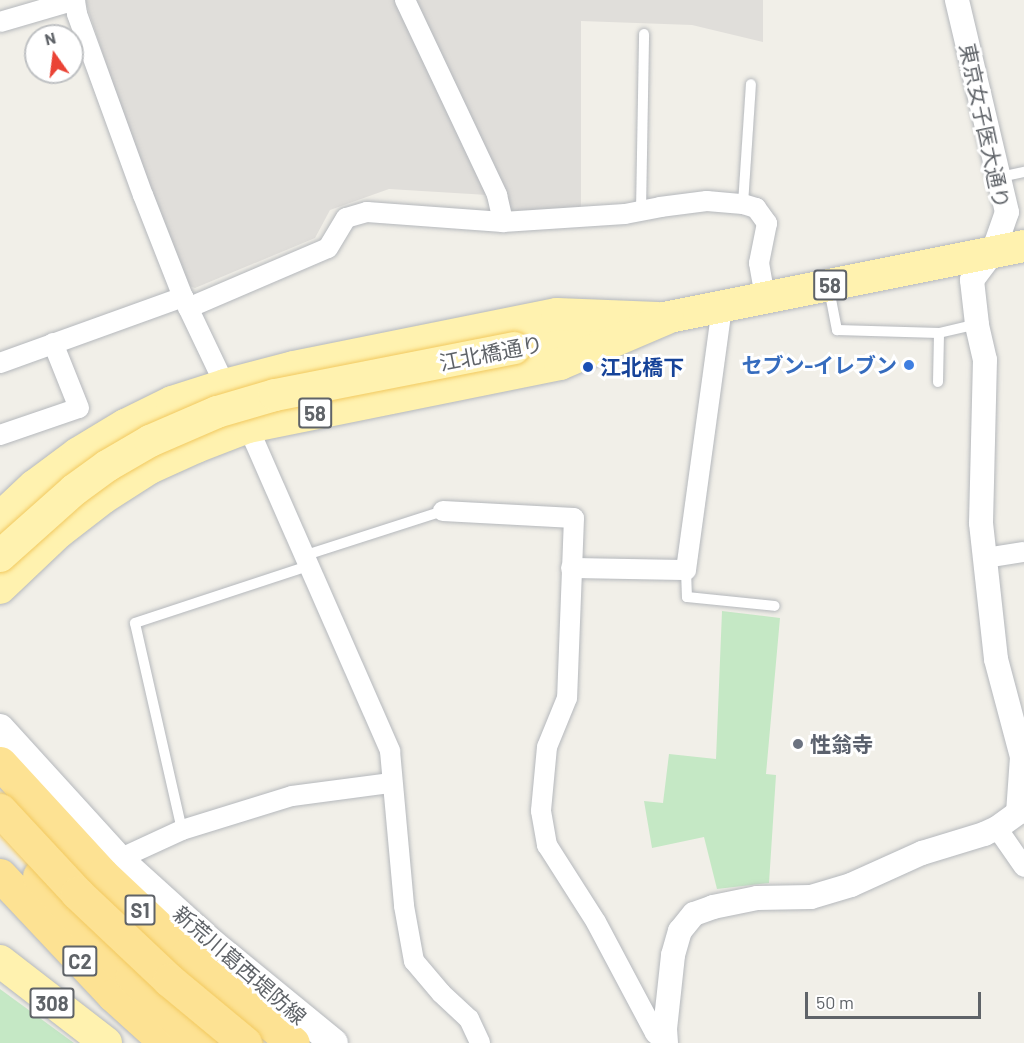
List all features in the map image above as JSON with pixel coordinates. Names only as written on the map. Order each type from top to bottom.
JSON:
[{"type":"highway","name":"S1","points":[[0,763],[102,874],[187,954],[293,1043]]},
{"type":"highway","name":"C2","points":[[0,810],[77,893],[152,964],[245,1043]]},
{"type":"highway","name":"S1","points":[[0,832],[90,931],[200,1043]]},
{"type":"highway","name":"C2","points":[[0,875],[113,995],[166,1043]]},
{"type":"highway","points":[[90,931],[213,1043]]},
{"type":"main road","name":"江北橋通り","points":[[0,556],[74,490],[107,466],[150,441],[217,412],[275,395],[1024,246]]},
{"type":"main road","name":"58","points":[[0,518],[34,486],[77,454],[125,425],[172,402],[225,385],[294,367],[557,314],[668,318]]},
{"type":"main road","name":"58","points":[[0,588],[59,532],[103,498],[150,468],[249,427],[560,364],[668,318]]},
{"type":"main road","name":"新荒川葛西堤防線","points":[[0,728],[119,859],[231,959],[334,1043]]},
{"type":"main road","points":[[0,786],[42,837],[232,1043]]},
{"type":"main road","name":"308","points":[[0,961],[106,1043]]},
{"type":"street","points":[[0,22],[75,0],[81,24],[186,303],[225,385]]},
{"type":"street","points":[[405,0],[497,195],[503,222]]},
{"type":"street","name":"東京女子医大通り","points":[[957,0],[1007,212],[993,252],[972,280],[977,324],[985,360],[981,523],[996,658],[1022,757],[1021,811]]},
{"type":"street","points":[[0,363],[53,343],[186,303],[328,248],[346,218],[367,212],[503,222],[626,214],[707,201],[743,204],[756,208],[767,223],[759,263],[765,298]]},
{"type":"street","points":[[571,568],[686,570],[691,519],[722,307]]},
{"type":"street","points":[[0,435],[79,408],[53,343]]},
{"type":"street","points":[[249,427],[306,561],[352,659],[390,751],[391,783],[404,906],[414,961],[441,993],[469,1019],[480,1043]]},
{"type":"street","points":[[34,486],[59,532]]},
{"type":"street","points":[[443,511],[574,518],[567,698],[547,747],[541,811],[547,845],[596,922],[643,1013],[666,1043]]},
{"type":"street","points":[[985,558],[1024,552]]},
{"type":"street","points":[[119,859],[182,830],[292,796],[391,783]]},
{"type":"street","points":[[666,1043],[665,1029],[673,955],[680,931],[694,914],[713,907],[757,898],[811,897],[851,885],[922,853],[997,828],[1021,811]]},
{"type":"street","points":[[997,828],[1024,867]]},
{"type":"lane","points":[[642,211],[644,33]]},
{"type":"lane","points":[[743,204],[751,84]]},
{"type":"lane","points":[[1000,177],[1024,172]]},
{"type":"lane","points":[[828,285],[837,330],[939,333],[977,324]]},
{"type":"lane","points":[[938,382],[939,333]]},
{"type":"lane","points":[[182,830],[135,623],[443,511]]},
{"type":"lane","points":[[686,570],[687,597],[775,606]]},
{"type":"shaded area","points":[[85,0],[763,0],[763,42],[692,25],[581,21],[581,209],[512,211],[504,196],[389,189],[330,210],[315,238],[195,288],[186,285],[143,175]]},
{"type":"green space","points":[[722,611],[780,618],[766,774],[776,775],[769,883],[717,889],[704,837],[652,848],[644,801],[663,803],[669,754],[716,759]]},
{"type":"green space","points":[[0,989],[74,1043],[0,1043]]},
{"type":"place","name":"セブン-イレブン","points":[[909,365]]},
{"type":"place","name":"江北橋下","points":[[588,367]]},
{"type":"place","name":"性翁寺","points":[[798,744]]}]
